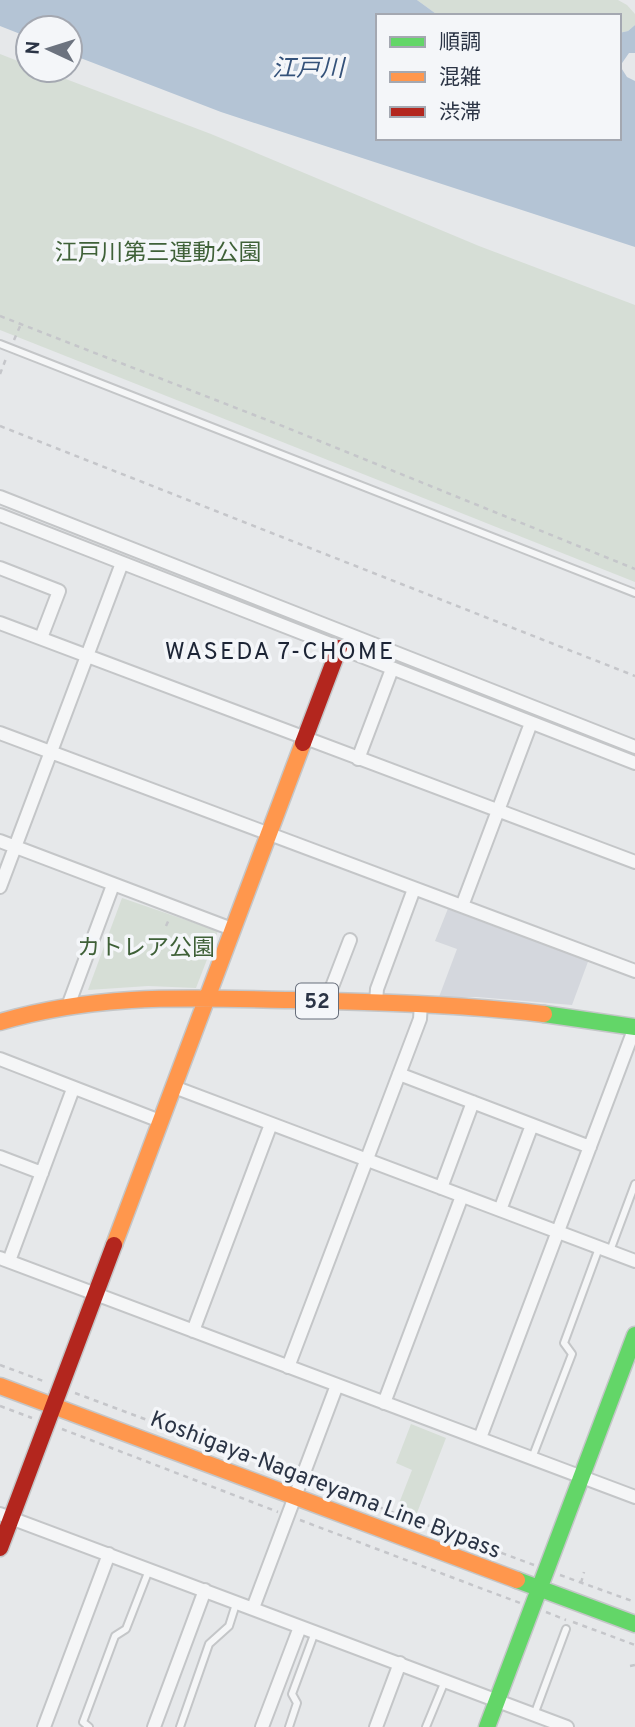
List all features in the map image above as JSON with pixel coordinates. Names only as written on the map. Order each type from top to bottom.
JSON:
[{"type":"street","points":[[0,497],[635,747]]},
{"type":"street","points":[[0,515],[635,763]]},
{"type":"street","points":[[0,887],[122,563]]},
{"type":"street","points":[[0,568],[59,591],[41,638]]},
{"type":"street","points":[[0,623],[635,862]]},
{"type":"street","points":[[0,1548],[6,1516],[47,1424],[232,929],[249,902],[269,834],[339,648]]},
{"type":"street","points":[[358,759],[392,669]]},
{"type":"street","points":[[462,906],[531,723]]},
{"type":"street","points":[[0,733],[635,971]]},
{"type":"street","points":[[0,841],[232,929]]},
{"type":"street","points":[[68,1006],[113,885]]},
{"type":"street","points":[[376,1002],[380,979],[414,889]]},
{"type":"street","points":[[330,1001],[330,992],[350,940]]},
{"type":"street","name":"52","points":[[0,1022],[68,1006],[131,998],[421,1004],[531,1011],[635,1027]]},
{"type":"street","points":[[289,1367],[420,1019],[421,1004]]},
{"type":"street","points":[[480,1438],[635,1027]]},
{"type":"street","points":[[0,1059],[160,1121]]},
{"type":"street","points":[[399,1074],[590,1147]]},
{"type":"street","points":[[174,1087],[635,1261]]},
{"type":"street","points":[[74,1089],[42,1173],[4,1260],[635,1497]]},
{"type":"street","points":[[441,1188],[472,1102]]},
{"type":"street","points":[[193,1331],[271,1124]]},
{"type":"street","points":[[500,1210],[532,1125]]},
{"type":"street","points":[[0,1157],[42,1173]]},
{"type":"street","points":[[384,1403],[462,1196]]},
{"type":"street","points":[[487,1727],[635,1335]]},
{"type":"street","points":[[253,1608],[337,1385]]},
{"type":"street","name":"Koshigaya-Nagareyama Line Bypass","points":[[0,1386],[635,1624]]},
{"type":"street","points":[[6,1516],[567,1727]]},
{"type":"street","points":[[44,1727],[109,1554]]},
{"type":"street","points":[[153,1727],[205,1590]]},
{"type":"street","points":[[262,1727],[300,1627]]},
{"type":"street","points":[[376,1727],[400,1663]]},
{"type":"lane","points":[[0,344],[635,593]]},
{"type":"lane","points":[[532,1458],[572,1354],[564,1343],[635,1184]]},
{"type":"lane","points":[[89,1727],[83,1722],[115,1636],[126,1629],[150,1569]]},
{"type":"lane","points":[[180,1727],[209,1644],[229,1626],[236,1602]]},
{"type":"lane","points":[[534,1715],[566,1629]]},
{"type":"lane","points":[[289,1727],[297,1703],[292,1694],[315,1632]]},
{"type":"lane","points":[[426,1727],[444,1681]]},
{"type":"path","points":[[0,316],[285,427],[635,569]]},
{"type":"path","points":[[0,374],[21,324]]},
{"type":"path","points":[[0,426],[635,676]]},
{"type":"path","points":[[0,1365],[635,1602]]},
{"type":"path","points":[[0,1406],[635,1645]]},
{"type":"path","points":[[581,1583],[584,1572]]},
{"type":"path","points":[[630,1666],[635,1665]]},
{"type":"shaded area","points":[[449,906],[589,959],[572,1005],[477,997],[439,997],[457,949],[435,941]]},
{"type":"green space","points":[[417,0],[618,0],[635,14],[635,25],[621,33],[621,14],[436,14]]},
{"type":"green space","name":"江戸川第三運動公園","points":[[0,54],[14,60],[14,84],[79,84],[211,134],[479,246],[635,305],[635,582],[0,330]]},
{"type":"green space","name":"カトレア公園","points":[[122,898],[218,931],[196,988],[148,986],[88,990]]},
{"type":"green space","points":[[411,1424],[446,1438],[415,1518],[396,1511],[412,1470],[396,1463]]},
{"type":"water","name":"江戸川","points":[[0,0],[417,0],[436,14],[376,14],[376,140],[621,140],[621,68],[627,77],[635,81],[635,247],[221,112],[84,59],[84,14],[14,14],[14,32],[0,26]]},
{"type":"water","name":"江戸川","points":[[635,25],[635,53],[629,53],[621,65],[621,33]]},
{"type":"traffic: fast","points":[[544,1014],[635,1027]]},
{"type":"traffic: fast","points":[[487,1727],[635,1335]]},
{"type":"traffic: fast","points":[[517,1580],[635,1624]]},
{"type":"traffic: slow","points":[[114,1245],[303,743]]},
{"type":"traffic: slow","points":[[0,1022],[73,1006],[180,998],[417,1004],[544,1014]]},
{"type":"traffic: slow","points":[[0,1386],[517,1580]]},
{"type":"traffic: jam","points":[[303,743],[339,648]]},
{"type":"traffic: jam","points":[[0,1548],[114,1245]]},
{"type":"district","name":"WASEDA 7-CHOME","points":[[280,651]]}]
